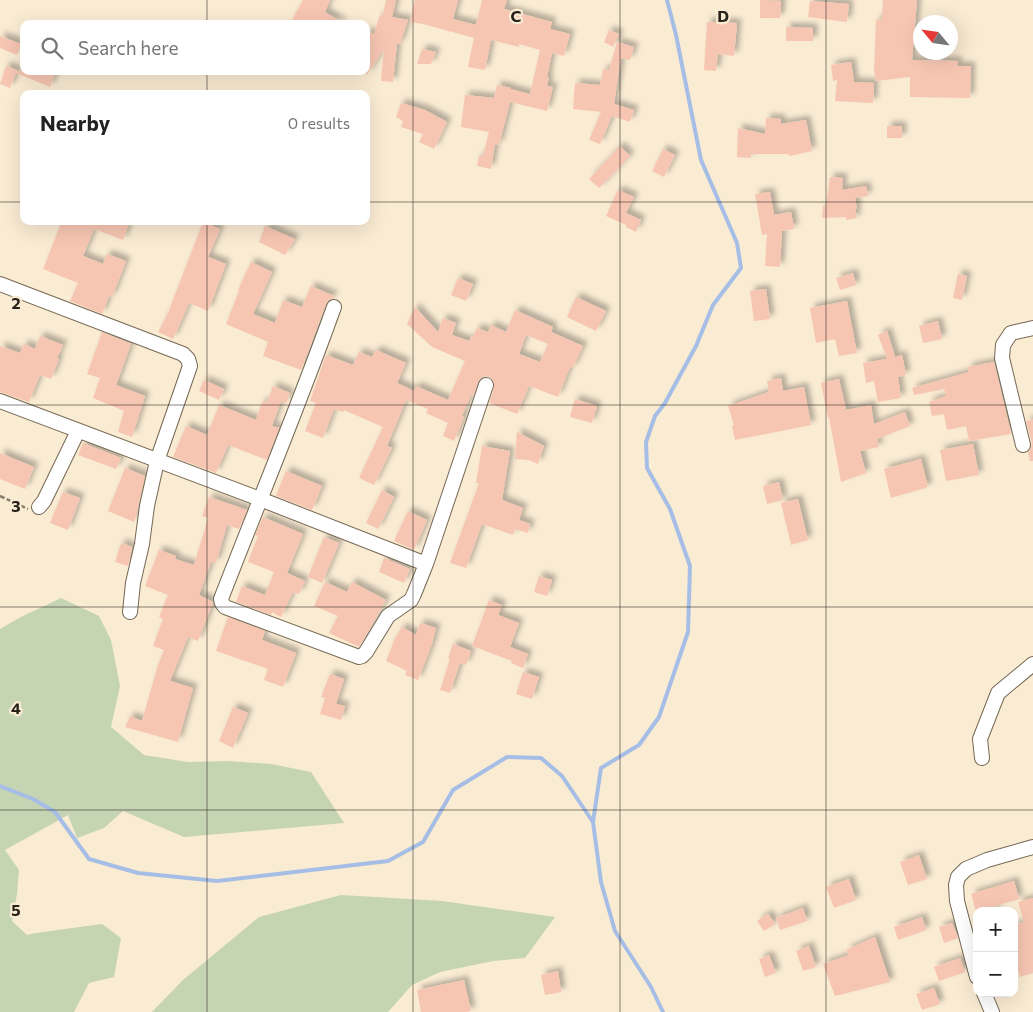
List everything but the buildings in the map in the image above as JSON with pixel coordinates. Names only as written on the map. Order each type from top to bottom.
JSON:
[{"type":"street","points":[[0,284],[183,354],[188,359],[190,366],[157,461],[133,583],[130,612]]},
{"type":"street","points":[[334,307],[286,436],[221,599],[226,607],[359,657],[362,656],[388,616],[411,600],[426,564],[486,385]]},
{"type":"street","points":[[1023,445],[1002,358],[1004,344],[1011,332],[1033,328]]},
{"type":"street","points":[[0,402],[260,499],[426,564]]},
{"type":"street","points":[[39,507],[44,501],[78,431]]},
{"type":"street","points":[[982,758],[980,739],[998,694],[1033,664]]},
{"type":"street","points":[[973,962],[957,901],[956,885],[958,877],[966,868],[1033,846]]},
{"type":"street","points":[[986,997],[992,1012]]},
{"type":"path","points":[[0,496],[32,511],[39,507]]},
{"type":"green space","points":[[61,598],[99,616],[111,640],[120,686],[111,727],[144,755],[188,762],[228,761],[271,764],[311,772],[344,823],[184,837],[123,811],[104,828],[77,838],[68,815],[5,850],[19,870],[12,921],[27,935],[102,924],[121,938],[114,977],[89,983],[74,1012],[0,1012],[0,629]]},
{"type":"green space","points":[[341,895],[442,901],[555,917],[525,958],[493,961],[440,972],[412,985],[388,1012],[152,1012],[183,980],[259,917]]},
{"type":"waterway","points":[[663,1012],[651,987],[615,931],[601,882],[593,822],[601,768],[639,745],[659,717],[688,632],[690,566],[670,509],[647,468],[646,442],[655,416],[665,403],[696,346],[713,305],[741,268],[737,243],[701,160],[676,35],[667,0]]},
{"type":"waterway","points":[[0,786],[33,799],[55,812],[89,859],[138,873],[217,881],[388,861],[423,842],[453,790],[507,757],[541,758],[562,776],[593,822]]}]
